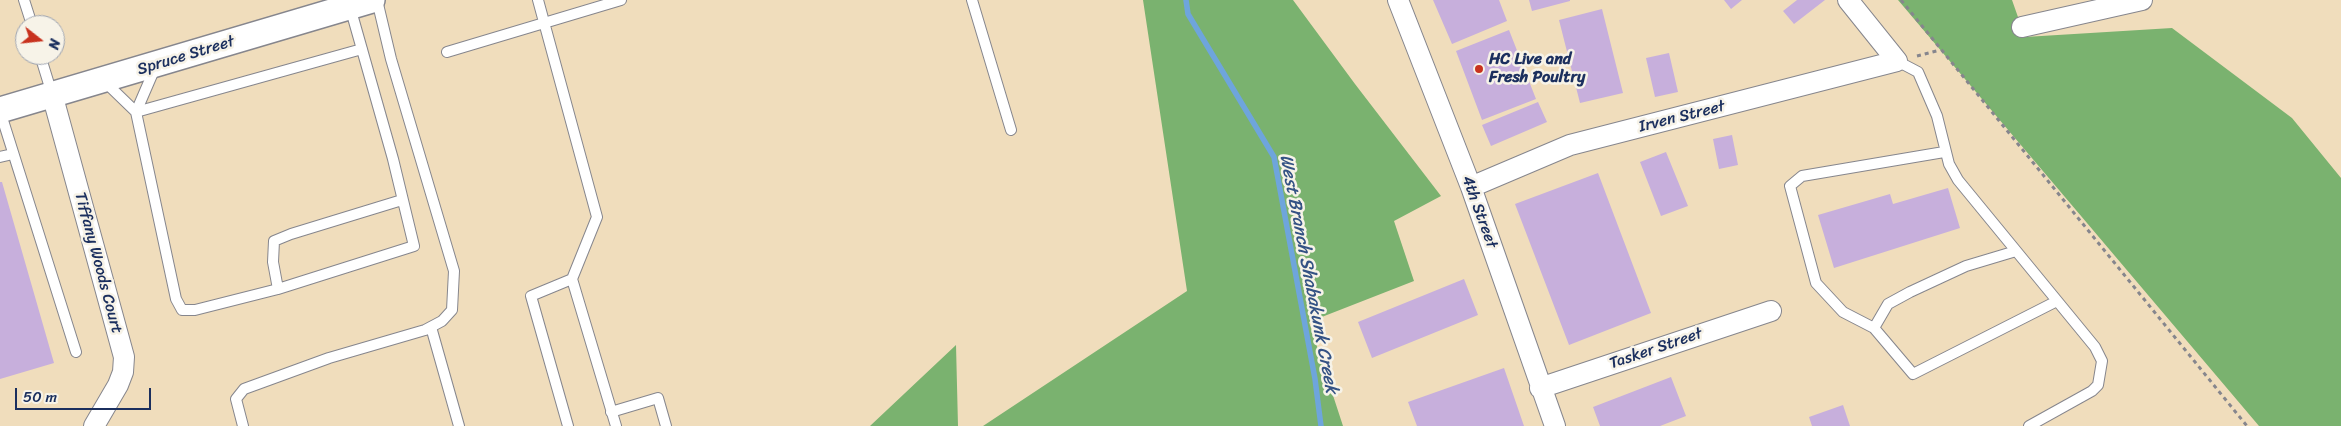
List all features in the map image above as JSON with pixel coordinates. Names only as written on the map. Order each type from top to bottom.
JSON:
[{"type":"street","name":"4th Street","points":[[1398,0],[1471,187],[1540,388],[1555,426]]},
{"type":"street","points":[[1848,0],[1898,61]]},
{"type":"street","points":[[2022,27],[2142,0]]},
{"type":"street","name":"Spruce Street","points":[[0,110],[361,3]]},
{"type":"street","name":"Irven Street","points":[[1471,187],[1570,145],[1898,61]]},
{"type":"street","name":"Tiffany Woods Court","points":[[52,94],[124,357],[123,372],[118,386],[94,426]]},
{"type":"street","name":"Tasker Street","points":[[1540,388],[1771,311]]},
{"type":"lane","points":[[24,0],[29,15]]},
{"type":"lane","points":[[243,426],[236,400],[244,389],[329,358],[431,326],[442,321],[452,310],[454,271],[391,59],[377,0]]},
{"type":"lane","points":[[538,0],[597,217],[572,280],[616,426]]},
{"type":"lane","points":[[447,52],[621,0]]},
{"type":"lane","points":[[972,0],[1011,130]]},
{"type":"lane","points":[[103,80],[136,112],[176,299],[182,310],[195,310],[278,290],[414,246],[362,49],[361,3]]},
{"type":"lane","points":[[136,112],[362,49]]},
{"type":"lane","points":[[1898,61],[1918,72],[1937,116],[1944,152],[1958,180],[2095,347],[2102,361],[2102,373],[2098,385],[2092,391],[2028,426]]},
{"type":"lane","points":[[136,112],[156,64]]},
{"type":"lane","points":[[43,65],[52,94]]},
{"type":"lane","points":[[0,110],[76,352]]},
{"type":"lane","points":[[1944,152],[1802,176],[1790,186],[1816,283],[1843,312],[1874,328],[1913,374],[2057,301]]},
{"type":"lane","points":[[0,157],[13,154]]},
{"type":"lane","points":[[278,290],[273,262],[274,241],[402,200]]},
{"type":"lane","points":[[1874,328],[1888,304],[1910,292],[1966,266],[2016,251]]},
{"type":"lane","points":[[568,426],[531,296],[572,280]]},
{"type":"lane","points":[[431,326],[459,426]]},
{"type":"lane","points":[[611,412],[658,398],[666,426]]},
{"type":"path","points":[[1901,0],[2247,426]]},
{"type":"green space","points":[[1143,0],[1293,0],[1441,196],[1394,221],[1414,281],[1309,322],[1343,426],[983,426],[1187,291]]},
{"type":"green space","points":[[1898,0],[2012,0],[2025,37],[2172,28],[2292,118],[2341,178],[2341,426],[2259,426]]},
{"type":"green space","points":[[956,345],[958,426],[870,426]]},
{"type":"building","points":[[1433,0],[1499,0],[1507,21],[1452,44]]},
{"type":"building","points":[[1529,0],[1570,0],[1570,1],[1532,11]]},
{"type":"building","points":[[1724,0],[1742,0],[1731,9]]},
{"type":"building","points":[[1797,0],[1825,0],[1794,24],[1783,11]]},
{"type":"building","points":[[1602,9],[1623,93],[1580,103],[1559,20]]},
{"type":"building","points":[[1509,30],[1536,99],[1482,120],[1456,51]]},
{"type":"building","points":[[1669,53],[1678,92],[1655,97],[1646,58]]},
{"type":"building","points":[[1538,102],[1547,122],[1491,146],[1482,125]]},
{"type":"building","points":[[1732,135],[1738,165],[1719,169],[1713,139]]},
{"type":"building","points":[[1666,152],[1688,206],[1661,216],[1640,162]]},
{"type":"building","points":[[1598,173],[1651,313],[1569,345],[1515,204]]},
{"type":"building","points":[[0,182],[2,182],[54,363],[0,379]]},
{"type":"building","points":[[1948,188],[1960,228],[1834,268],[1818,215],[1890,194],[1893,204]]},
{"type":"building","points":[[1464,279],[1478,315],[1372,358],[1358,322]]},
{"type":"building","points":[[1504,368],[1524,426],[1417,426],[1408,402]]},
{"type":"building","points":[[1671,377],[1686,416],[1660,426],[1600,426],[1593,407]]},
{"type":"building","points":[[1843,405],[1850,426],[1812,426],[1809,417]]},
{"type":"waterway","name":"West Branch Shabakunk Creek","points":[[1186,0],[1188,14],[1274,157],[1315,379],[1321,426]]},
{"type":"place","name":"HC Live and Fresh Poultry","points":[[1479,69]]}]
